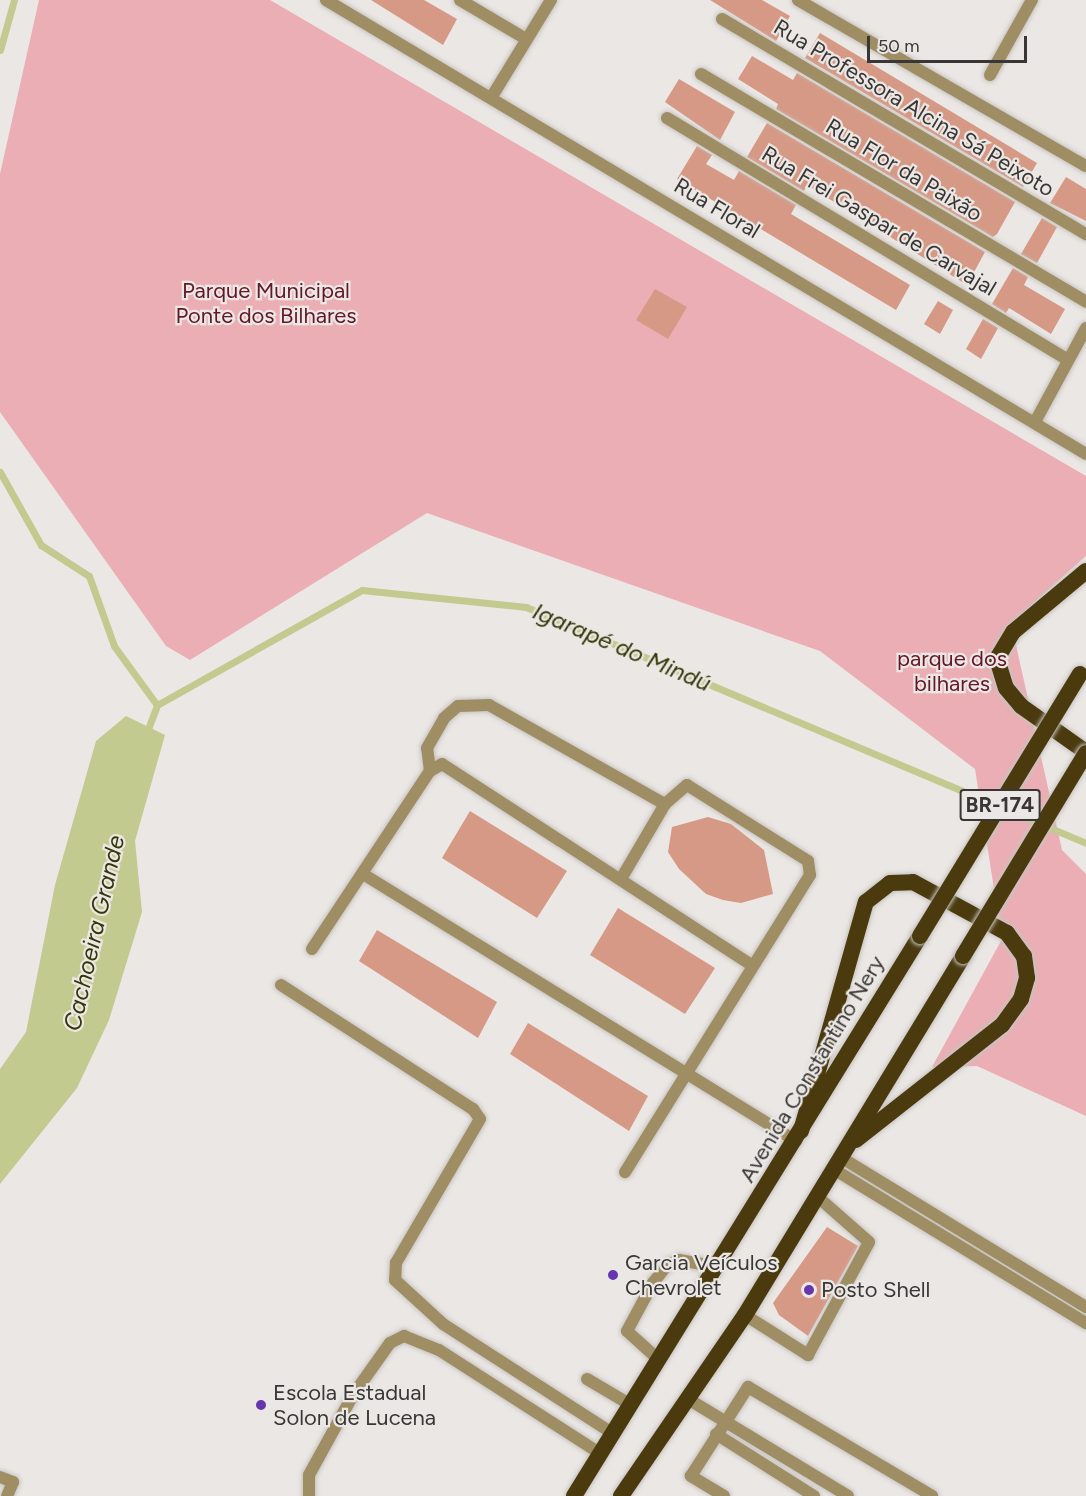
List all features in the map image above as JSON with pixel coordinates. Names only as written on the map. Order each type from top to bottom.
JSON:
[{"type":"highway","points":[[1086,571],[1013,632],[997,659],[1006,688],[1020,706],[1086,752]]},
{"type":"highway","name":"Avenida Constantino Nery","points":[[574,1496],[798,1136],[1083,669]]},
{"type":"highway","name":"BR-174","points":[[621,1496],[745,1315],[838,1164],[856,1140],[1086,752]]},
{"type":"highway","points":[[798,1136],[866,902],[890,884],[913,882],[1007,933],[1024,956],[1027,978],[1021,999],[1002,1025],[856,1140]]},
{"type":"street","name":"Rua Floral","points":[[326,0],[1086,454]]},
{"type":"street","points":[[460,0],[526,39]]},
{"type":"street","points":[[491,98],[551,0]]},
{"type":"street","points":[[798,0],[1086,166]]},
{"type":"street","points":[[990,75],[1032,0]]},
{"type":"street","name":"Rua Professora Alcina Sá Peixoto","points":[[722,19],[1086,234]]},
{"type":"street","name":"Rua Flor da Paixão","points":[[701,74],[1086,302]]},
{"type":"street","name":"Rua Frei Gaspar de Carvajal","points":[[667,118],[1068,360]]},
{"type":"street","points":[[1035,422],[1086,328]]},
{"type":"street","points":[[430,771],[427,748],[444,718],[458,706],[489,705],[665,804]]},
{"type":"street","points":[[312,949],[430,771],[442,764],[752,965]]},
{"type":"street","points":[[621,879],[665,804],[687,784],[808,861],[810,875],[683,1072],[625,1172]]},
{"type":"street","points":[[363,874],[683,1072],[798,1136]]},
{"type":"street","points":[[281,985],[473,1109],[480,1119],[396,1263],[395,1280],[444,1324],[614,1434]]},
{"type":"street","points":[[838,1164],[1086,1307]]},
{"type":"street","points":[[838,1164],[1086,1323]]},
{"type":"street","points":[[745,1315],[808,1355],[869,1242],[819,1198]]},
{"type":"street","points":[[659,1360],[627,1331],[653,1283],[667,1265],[679,1260],[717,1267]]},
{"type":"street","points":[[309,1496],[309,1475],[353,1395],[390,1343],[404,1336],[439,1350],[601,1454]]},
{"type":"street","points":[[587,1379],[631,1405]]},
{"type":"street","points":[[724,1496],[691,1476],[738,1396],[757,1388],[932,1496]]},
{"type":"street","points":[[688,1399],[848,1496]]},
{"type":"street","points":[[716,1434],[814,1496]]},
{"type":"street","points":[[0,1477],[13,1482],[8,1496]]},
{"type":"green space","name":"Parque Municipal Ponte dos Bilhares","points":[[39,0],[270,0],[1086,476],[1086,556],[1006,628],[1013,632],[1062,850],[1086,874],[1086,1116],[977,1066],[932,1067],[1002,939],[975,769],[820,651],[427,513],[190,660],[166,646],[0,412],[0,174]]},
{"type":"water","points":[[126,716],[165,735],[135,841],[142,912],[109,1020],[77,1088],[0,1184],[0,1069],[26,1032],[55,885],[96,741]]},
{"type":"building","points":[[371,0],[424,0],[457,19],[443,45]]},
{"type":"building","points":[[710,0],[762,0],[790,16],[776,41]]},
{"type":"building","points":[[820,33],[1037,163],[1023,187],[805,58]]},
{"type":"building","points":[[752,56],[793,80],[797,73],[1015,202],[997,234],[993,237],[776,109],[778,104],[738,79]]},
{"type":"building","points":[[679,79],[735,112],[720,140],[665,102]]},
{"type":"building","points":[[767,123],[985,252],[967,285],[807,185],[804,191],[747,157]]},
{"type":"building","points":[[697,146],[712,155],[706,164],[734,180],[739,171],[796,205],[791,214],[910,285],[896,310],[677,179]]},
{"type":"building","points":[[1066,177],[1086,189],[1086,221],[1050,203]]},
{"type":"building","points":[[1042,218],[1057,227],[1037,263],[1021,254]]},
{"type":"building","points":[[1013,268],[1028,277],[1024,285],[1065,309],[1051,334],[1009,308],[1006,313],[992,304]]},
{"type":"building","points":[[655,289],[687,307],[668,339],[636,320]]},
{"type":"building","points":[[938,301],[953,310],[940,334],[924,324]]},
{"type":"building","points":[[983,319],[998,328],[981,359],[966,349]]},
{"type":"building","points":[[470,811],[567,871],[537,918],[442,858]]},
{"type":"building","points":[[708,817],[731,824],[764,850],[773,894],[741,903],[723,900],[706,894],[679,869],[668,852],[672,827]]},
{"type":"building","points":[[618,908],[715,968],[685,1014],[590,955]]},
{"type":"building","points":[[377,930],[497,1002],[478,1038],[359,961]]},
{"type":"building","points":[[528,1023],[648,1096],[629,1131],[510,1054]]},
{"type":"building","name":"Posto Shell","points":[[827,1227],[858,1246],[808,1336],[779,1315],[773,1303]]},
{"type":"waterway","points":[[0,50],[14,0]]},
{"type":"waterway","points":[[0,472],[41,545],[89,576],[114,646],[157,705]]},
{"type":"waterway","name":"Igarapé do Mindú","points":[[157,705],[362,590],[526,607],[1086,843]]},
{"type":"waterway","name":"Cachoeira Grande","points":[[146,734],[157,705]]},
{"type":"place","name":"Garcia Veículos Chevrolet","points":[[613,1275]]},
{"type":"place","name":"Posto Shell","points":[[809,1290]]},
{"type":"place","name":"Escola Estadual Solon de Lucena","points":[[261,1405]]},
{"type":"park label","name":"parque dos bilhares","points":[[952,670]]}]
